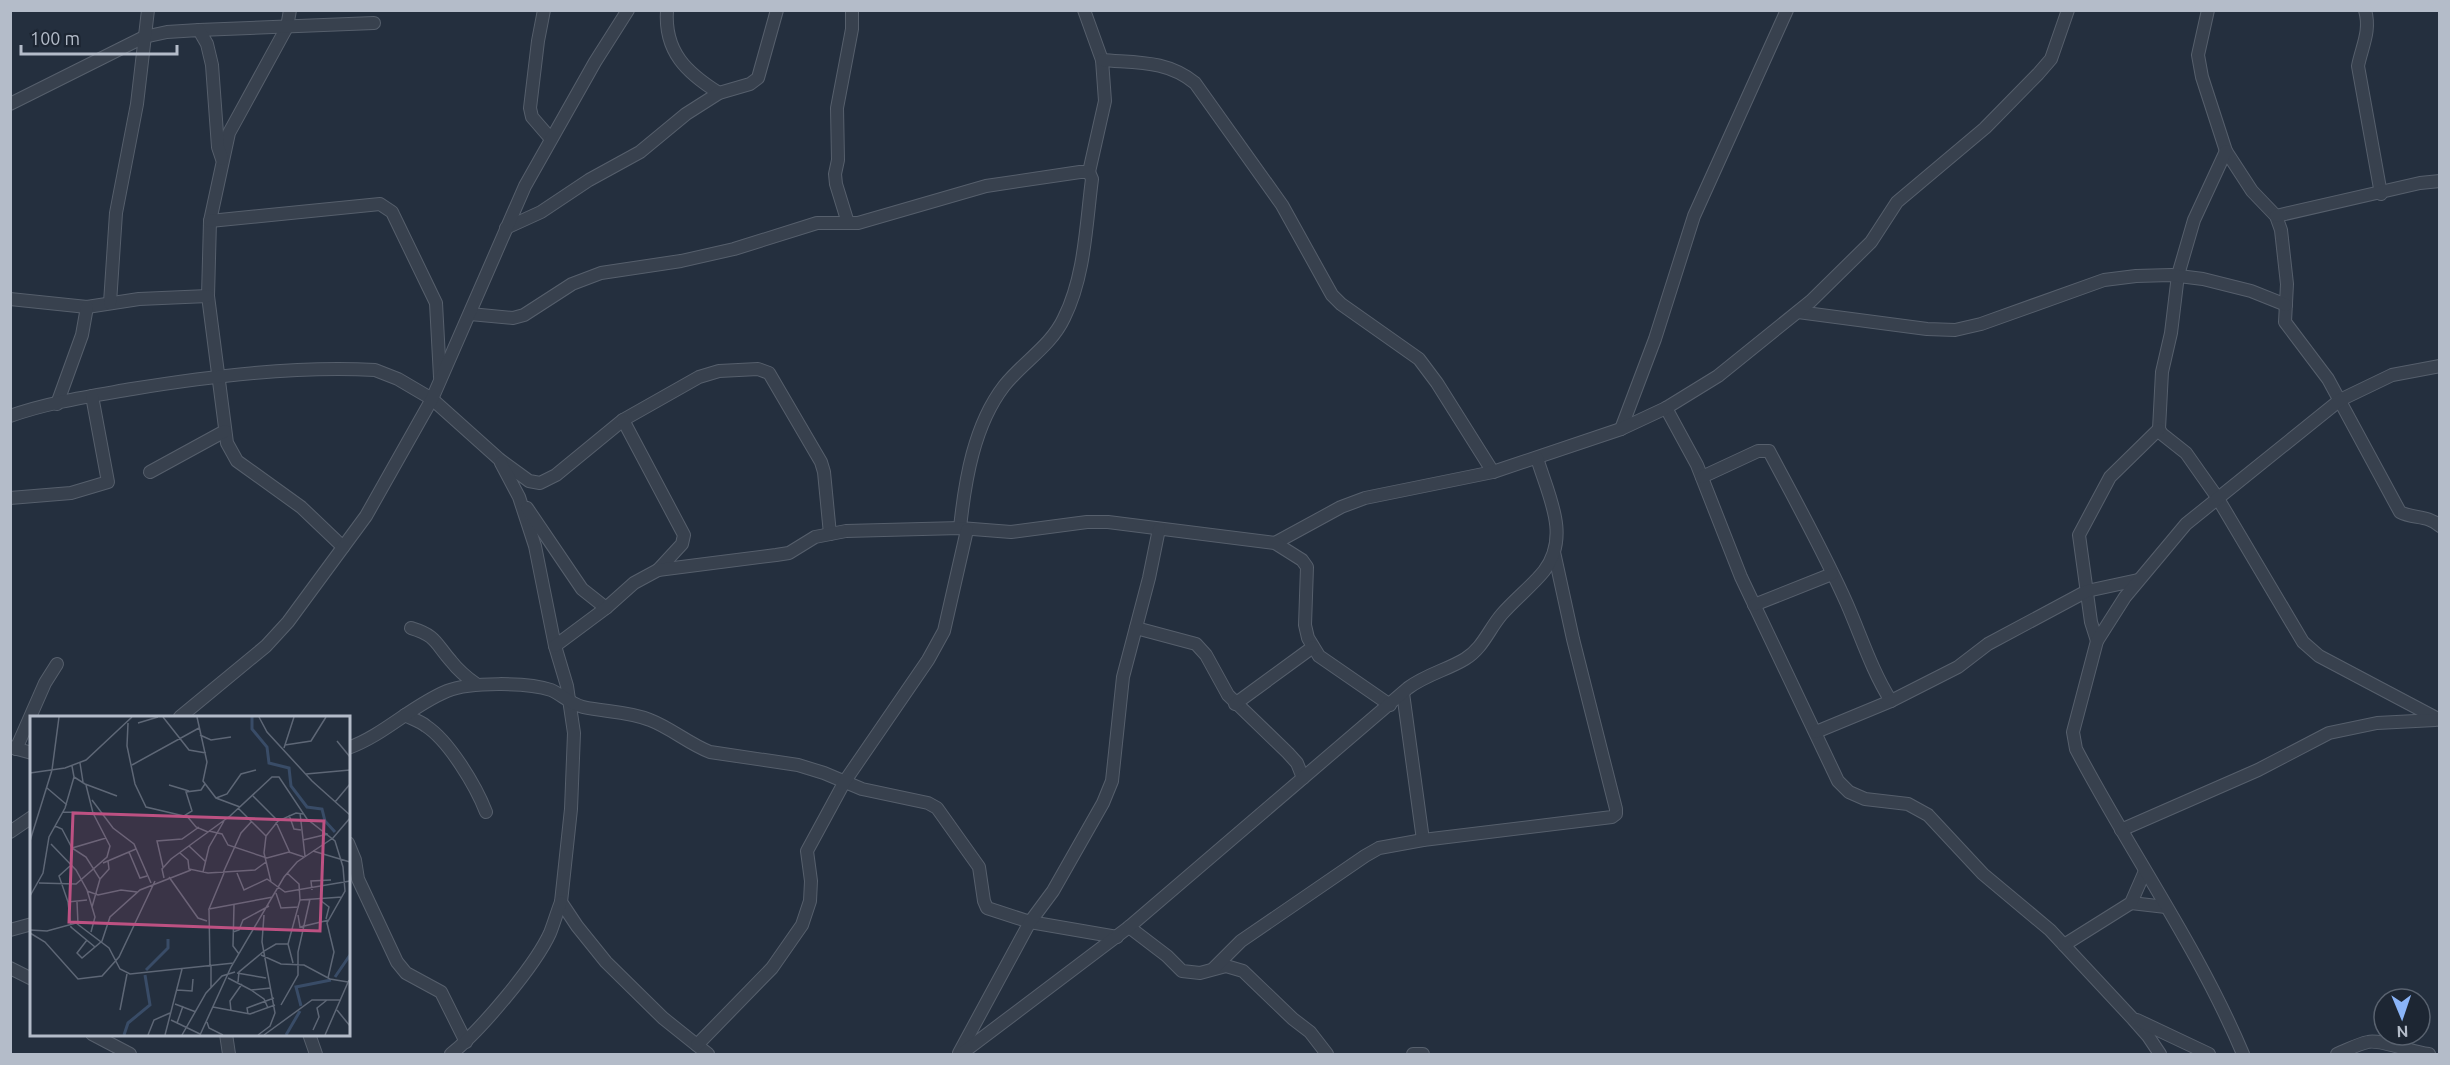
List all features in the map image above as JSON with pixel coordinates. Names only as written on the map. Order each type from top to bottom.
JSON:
[{"type":"street","points":[[110,303],[116,213],[137,104],[148,10]]},
{"type":"street","points":[[290,10],[287,27],[229,133],[210,221],[208,296],[227,443],[237,461],[301,507],[344,547]]},
{"type":"street","points":[[544,10],[530,108],[532,117],[551,139]]},
{"type":"street","points":[[185,716],[266,646],[288,622],[366,516],[432,399],[525,186],[595,62],[628,10]]},
{"type":"street","points":[[667,10],[668,36],[676,55],[686,70],[696,79],[719,93]]},
{"type":"street","points":[[506,228],[541,212],[589,180],[640,152],[686,114],[719,93],[750,84],[758,78],[777,10]]},
{"type":"street","points":[[848,223],[836,184],[837,108],[852,29],[852,10]]},
{"type":"street","points":[[697,1045],[772,968],[802,925],[810,900],[811,881],[807,851],[845,781],[928,660],[944,632],[964,529],[964,491],[988,408],[1005,384],[1044,347],[1064,319],[1078,282],[1092,179],[1089,172],[1105,101],[1102,60],[1084,10]]},
{"type":"street","points":[[1621,429],[1655,339],[1694,216],[1787,10]]},
{"type":"street","points":[[1275,543],[1341,507],[1365,498],[1493,472],[1600,437],[1666,408],[1718,376],[1798,312],[1871,242],[1897,202],[1985,129],[2038,74],[2051,59],[2068,10]]},
{"type":"street","points":[[2208,10],[2198,55],[2202,77],[2226,151],[2252,191],[2276,216],[2287,284],[2285,322],[2328,379],[2400,512],[2433,520],[2439,526]]},
{"type":"street","points":[[2366,10],[2367,35],[2358,66],[2381,194]]},
{"type":"street","points":[[10,104],[144,37],[167,32],[199,30],[374,23]]},
{"type":"street","points":[[199,30],[207,44],[212,65],[218,147],[223,160]]},
{"type":"street","points":[[1102,60],[1155,64],[1181,71],[1195,83],[1282,205],[1332,295],[1341,304],[1419,359],[1437,383],[1493,472]]},
{"type":"street","points":[[2226,151],[2194,220],[2178,275],[2171,333],[2162,372],[2159,429],[2186,453],[2217,497],[2303,642],[2319,656],[2439,720]]},
{"type":"street","points":[[470,314],[513,318],[524,315],[588,276],[681,261],[734,249],[817,223],[858,223],[986,186],[1089,172]]},
{"type":"street","points":[[2276,216],[2381,194],[2420,183],[2439,181]]},
{"type":"street","points":[[210,221],[380,204],[388,207],[436,303],[440,378]]},
{"type":"street","points":[[1798,312],[1927,329],[1955,330],[1981,324],[2104,280],[2136,276],[2178,275],[2251,291],[2286,305]]},
{"type":"street","points":[[10,299],[87,307],[179,296],[208,296]]},
{"type":"street","points":[[57,404],[82,335],[87,307]]},
{"type":"street","points":[[2242,1054],[2223,1007],[2076,749],[2073,732],[2097,641],[2138,580],[2186,524],[2217,497],[2340,400],[2392,375],[2439,366]]},
{"type":"street","points":[[10,416],[92,396],[218,375],[375,370],[391,375],[432,399],[499,459],[529,481],[540,483],[547,481],[623,420],[663,396],[709,373],[764,370],[769,373],[821,462],[830,534]]},
{"type":"street","points":[[10,498],[71,493],[108,482],[92,396]]},
{"type":"street","points":[[1666,408],[1702,477],[1754,605],[1838,781],[1849,792],[1865,799],[1908,804],[1928,815],[1983,874],[2050,930],[2133,1019],[2160,1054]]},
{"type":"street","points":[[555,646],[606,608],[634,583],[658,570],[682,544],[684,535],[623,420]]},
{"type":"street","points":[[2097,641],[2091,622],[2079,544],[2081,528],[2110,477],[2159,429]]},
{"type":"street","points":[[150,472],[225,431]]},
{"type":"street","points":[[1702,477],[1758,451],[1769,452],[1832,574],[1881,685],[1891,701]]},
{"type":"street","points":[[959,1054],[1129,927],[1415,683],[1463,660],[1478,649],[1493,624],[1544,570],[1557,545],[1557,524],[1537,458]]},
{"type":"street","points":[[499,459],[519,497],[582,589],[606,608]]},
{"type":"street","points":[[452,1054],[466,1042],[520,978],[550,933],[561,902],[575,746],[569,701],[555,646],[535,546],[519,497]]},
{"type":"street","points":[[658,570],[782,554],[815,537],[830,534],[964,529],[1011,532],[1097,522],[1275,543],[1302,561],[1306,567],[1305,624],[1308,638],[1319,656],[1390,705]]},
{"type":"street","points":[[959,1054],[1030,922],[1053,891],[1103,803],[1112,781],[1123,676],[1149,578],[1159,529]]},
{"type":"street","points":[[1214,968],[1241,941],[1379,848],[1423,840],[1612,817],[1616,814],[1554,552]]},
{"type":"street","points":[[1754,605],[1832,574]]},
{"type":"street","points":[[1816,732],[1891,701],[1958,667],[1988,644],[2087,591],[2138,580]]},
{"type":"street","points":[[411,628],[425,632],[440,643],[448,658],[461,673],[476,684]]},
{"type":"street","points":[[1136,628],[1196,644],[1206,655],[1215,674],[1235,704],[1288,753],[1297,763],[1303,778]]},
{"type":"street","points":[[1235,704],[1313,647]]},
{"type":"street","points":[[30,752],[13,748],[45,683],[57,664]]},
{"type":"street","points":[[350,747],[368,740],[446,691],[476,684],[538,687],[552,691],[581,707],[624,712],[652,720],[697,747],[710,752],[798,765],[879,794],[928,803],[937,808],[979,867],[987,908],[1030,922],[1117,936]]},
{"type":"street","points":[[1403,693],[1423,840]]},
{"type":"street","points":[[405,715],[427,726],[451,753],[475,787],[486,812]]},
{"type":"street","points":[[2121,830],[2258,770],[2329,733],[2377,723],[2439,720]]},
{"type":"street","points":[[10,832],[30,818]]},
{"type":"street","points":[[352,868],[397,962],[406,973],[441,992],[466,1042]]},
{"type":"street","points":[[2064,945],[2131,903],[2145,872]]},
{"type":"street","points":[[561,902],[606,962],[663,1018],[708,1054]]},
{"type":"street","points":[[2131,903],[2166,907]]},
{"type":"street","points":[[10,930],[30,925]]},
{"type":"street","points":[[1129,927],[1167,956],[1182,971],[1200,973],[1226,966],[1243,971],[1293,1019],[1310,1032],[1327,1054]]},
{"type":"street","points":[[10,968],[30,979]]},
{"type":"street","points":[[2133,1019],[2209,1054]]},
{"type":"street","points":[[94,1035],[130,1054]]},
{"type":"street","points":[[226,1035],[229,1054]]},
{"type":"street","points":[[309,1035],[316,1054]]},
{"type":"street","points":[[2337,1054],[2376,1041],[2407,1051],[2429,1054]]},
{"type":"street","points":[[1413,1054],[1423,1054]]}]
